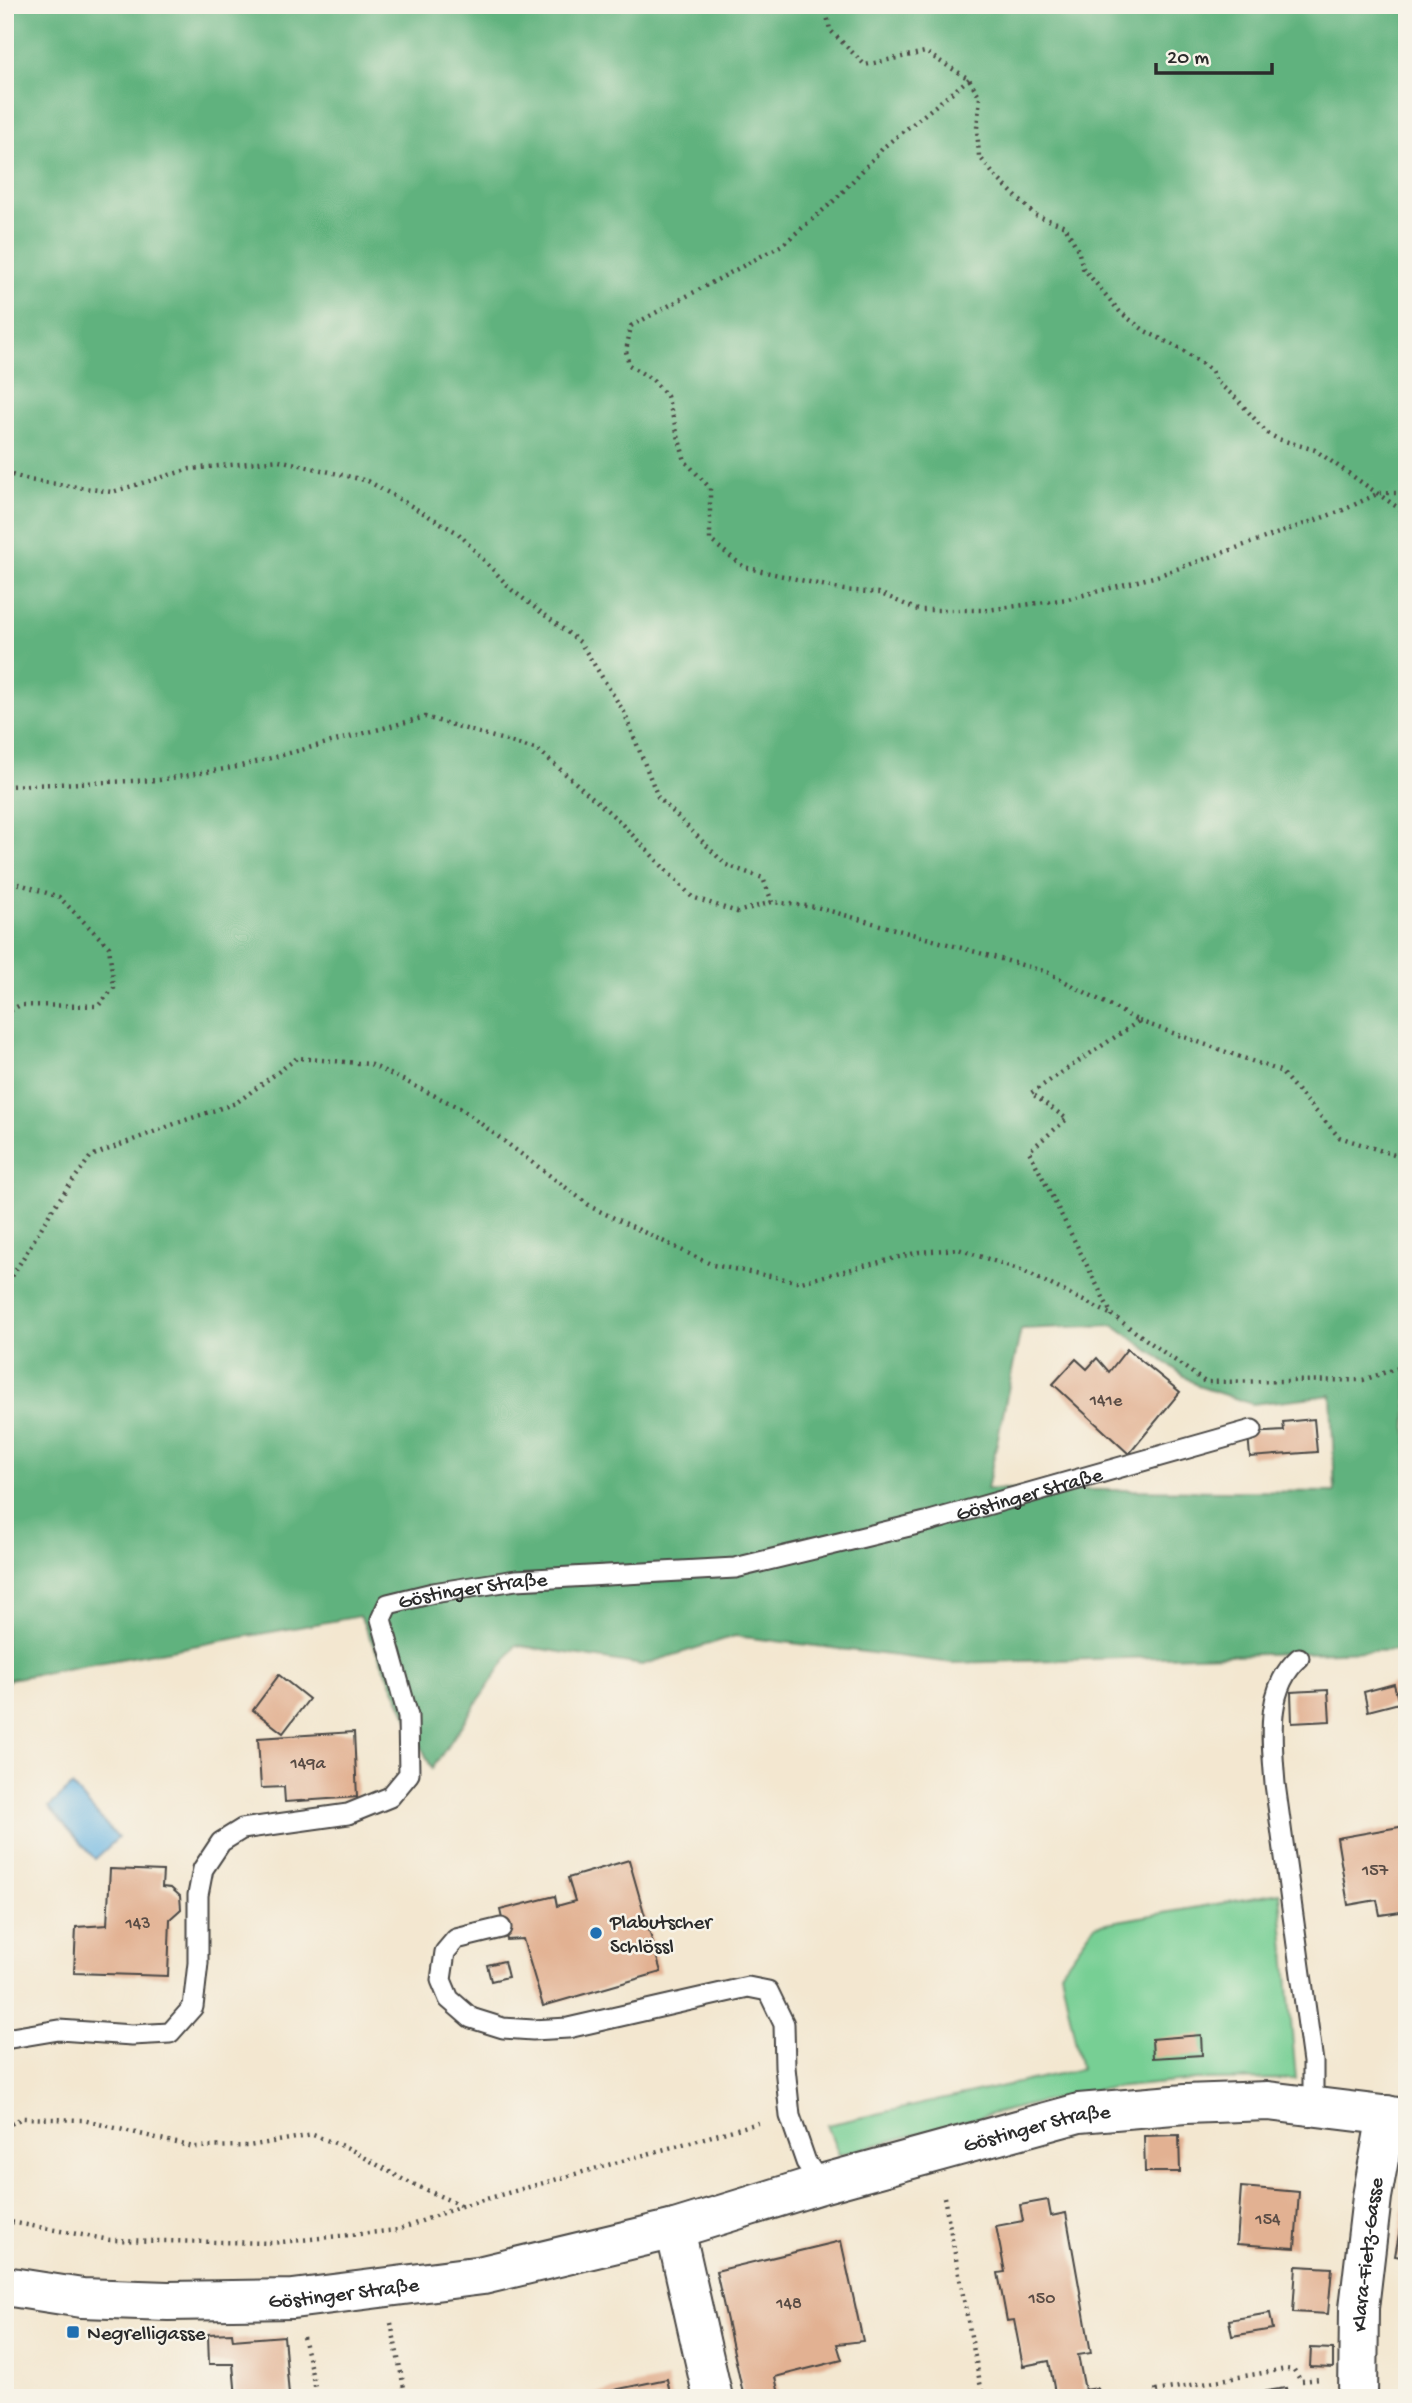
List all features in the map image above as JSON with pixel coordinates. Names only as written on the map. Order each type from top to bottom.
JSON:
[{"type":"street","name":"Göstinger Straße","points":[[5,2286],[82,2298],[168,2301],[293,2299],[483,2275],[675,2229],[821,2184],[1079,2113],[1185,2104],[1268,2101],[1397,2116]]},
{"type":"street","name":"Klara-Fietz-Gasse","points":[[1357,2398],[1359,2308],[1372,2196],[1397,2116]]},
{"type":"street","points":[[675,2229],[713,2398]]},
{"type":"lane","name":"Göstinger Straße","points":[[5,2039],[60,2030],[132,2035],[170,2033],[193,2007],[198,1963],[198,1895],[203,1869],[221,1842],[242,1829],[348,1814],[390,1797],[410,1774],[408,1716],[381,1619],[388,1604],[433,1593],[516,1580],[735,1568],[930,1521],[1252,1430]]},
{"type":"lane","points":[[1299,1658],[1277,1694],[1272,1717],[1272,1744],[1275,1784],[1313,2062],[1313,2106]]},
{"type":"lane","points":[[501,1928],[456,1939],[445,1952],[441,1980],[449,1999],[471,2018],[503,2028],[568,2028],[748,1987],[768,1991],[784,2024],[790,2116],[806,2162],[821,2184]]},
{"type":"path","points":[[825,5],[831,30],[865,65],[925,52],[970,79],[980,97],[978,156],[1035,215],[1065,226],[1078,250],[1083,268],[1119,312],[1145,331],[1181,349],[1212,371],[1216,381],[1237,399],[1267,433],[1315,450],[1407,514]]},
{"type":"path","points":[[970,79],[885,146],[835,200],[782,245],[631,326],[626,351],[629,365],[653,380],[667,396],[685,461],[710,488],[710,540],[744,567],[844,590],[879,593],[918,610],[987,610],[1068,599],[1157,576],[1341,511],[1379,493],[1407,493]]},
{"type":"path","points":[[5,472],[29,481],[112,492],[190,469],[279,460],[368,481],[458,533],[512,590],[580,642],[624,712],[658,797],[726,865],[763,878],[772,902]]},
{"type":"path","points":[[5,786],[172,778],[237,767],[425,717],[537,750],[618,820],[692,897],[737,912],[772,902],[816,907],[1046,972],[1139,1021],[1280,1071],[1339,1138],[1407,1159]]},
{"type":"path","points":[[5,879],[59,897],[109,947],[114,988],[98,1006],[20,1005],[5,1014]]},
{"type":"path","points":[[1112,1315],[1029,1151],[1068,1119],[1031,1093],[1139,1021]]},
{"type":"path","points":[[5,1288],[55,1205],[91,1156],[236,1103],[297,1058],[370,1064],[460,1108],[593,1208],[713,1265],[801,1282],[919,1252],[958,1249],[1021,1270],[1112,1315],[1205,1382],[1363,1380],[1407,1365]]},
{"type":"path","points":[[5,2221],[110,2240],[272,2243],[398,2230],[461,2206],[705,2137],[790,2116]]},
{"type":"path","points":[[5,2127],[22,2118],[83,2120],[193,2147],[249,2146],[313,2135],[348,2148],[404,2180],[461,2206]]},
{"type":"path","points":[[944,2197],[983,2398]]},
{"type":"path","points":[[384,2287],[406,2398]]},
{"type":"path","points":[[293,2299],[318,2398]]},
{"type":"path","points":[[1157,2398],[1156,2391],[1286,2369],[1294,2370],[1301,2381],[1324,2378]]},
{"type":"green space","points":[[5,5],[1407,5],[1407,1650],[953,1663],[735,1636],[642,1665],[516,1645],[432,1769],[360,1616],[10,1679],[5,1684]],"holes":[[[1114,1325],[1198,1386],[1252,1404],[1331,1395],[1335,1492],[987,1489],[1021,1329]]]},
{"type":"green space","points":[[1280,1893],[1296,2079],[1196,2080],[1092,2090],[839,2155],[827,2125],[1081,2069],[1061,1972],[1095,1925]]},
{"type":"water","points":[[72,1786],[118,1838],[95,1859],[49,1807]]},
{"type":"building","points":[[1127,1349],[1180,1392],[1129,1454],[1053,1384],[1076,1359],[1087,1369],[1097,1358],[1109,1372]]},
{"type":"building","points":[[1314,1419],[1317,1452],[1250,1457],[1248,1433],[1284,1431],[1283,1422]]},
{"type":"building","points":[[279,1675],[309,1699],[283,1733],[253,1710]]},
{"type":"building","points":[[1394,1684],[1399,1703],[1368,1711],[1364,1692]]},
{"type":"building","points":[[1328,1690],[1330,1721],[1292,1723],[1291,1692]]},
{"type":"building","points":[[354,1732],[357,1797],[285,1802],[284,1787],[261,1788],[258,1738]]},
{"type":"building","points":[[1405,1826],[1407,1911],[1380,1915],[1377,1900],[1348,1905],[1337,1838]]},
{"type":"building","name":"Plabutscher Schlössl","points":[[629,1860],[661,1972],[543,2006],[523,1939],[507,1940],[500,1910],[555,1896],[557,1906],[575,1901],[568,1878]]},
{"type":"building","points":[[110,1869],[163,1871],[162,1887],[171,1888],[180,1896],[181,1909],[170,1919],[168,1976],[74,1973],[76,1927],[107,1925]]},
{"type":"building","points":[[504,1961],[508,1977],[491,1981],[487,1965]]},
{"type":"building","points":[[1201,2035],[1202,2055],[1153,2058],[1152,2039]]},
{"type":"building","points":[[1179,2135],[1180,2172],[1145,2172],[1144,2136]]},
{"type":"building","points":[[1241,2187],[1299,2192],[1295,2248],[1237,2244]]},
{"type":"building","points":[[1048,2200],[1051,2216],[1066,2213],[1091,2353],[1078,2355],[1085,2390],[1098,2388],[1100,2398],[1056,2398],[1049,2361],[1023,2366],[1014,2320],[1007,2321],[998,2273],[1005,2272],[996,2226],[1023,2221],[1020,2205]]},
{"type":"building","points":[[1407,2201],[1407,2258],[1395,2256]]},
{"type":"building","points":[[841,2241],[863,2341],[837,2344],[842,2360],[775,2377],[780,2398],[744,2398],[716,2271]]},
{"type":"building","points":[[1296,2266],[1332,2268],[1328,2314],[1293,2312]]},
{"type":"building","points":[[1270,2313],[1273,2329],[1232,2336],[1229,2320]]},
{"type":"building","points":[[232,2333],[233,2340],[284,2336],[289,2395],[236,2398],[233,2364],[209,2364],[208,2334]]},
{"type":"building","points":[[1311,2348],[1333,2349],[1333,2368],[1310,2367]]},
{"type":"building","points":[[667,2379],[671,2398],[580,2397]]},
{"type":"building","points":[[1286,2388],[1288,2398],[1236,2398],[1236,2396]]},
{"type":"place","name":"Plabutscher Schlössl","points":[[596,1933]]},
{"type":"place","name":"Negrelligasse","points":[[73,2332]]}]
